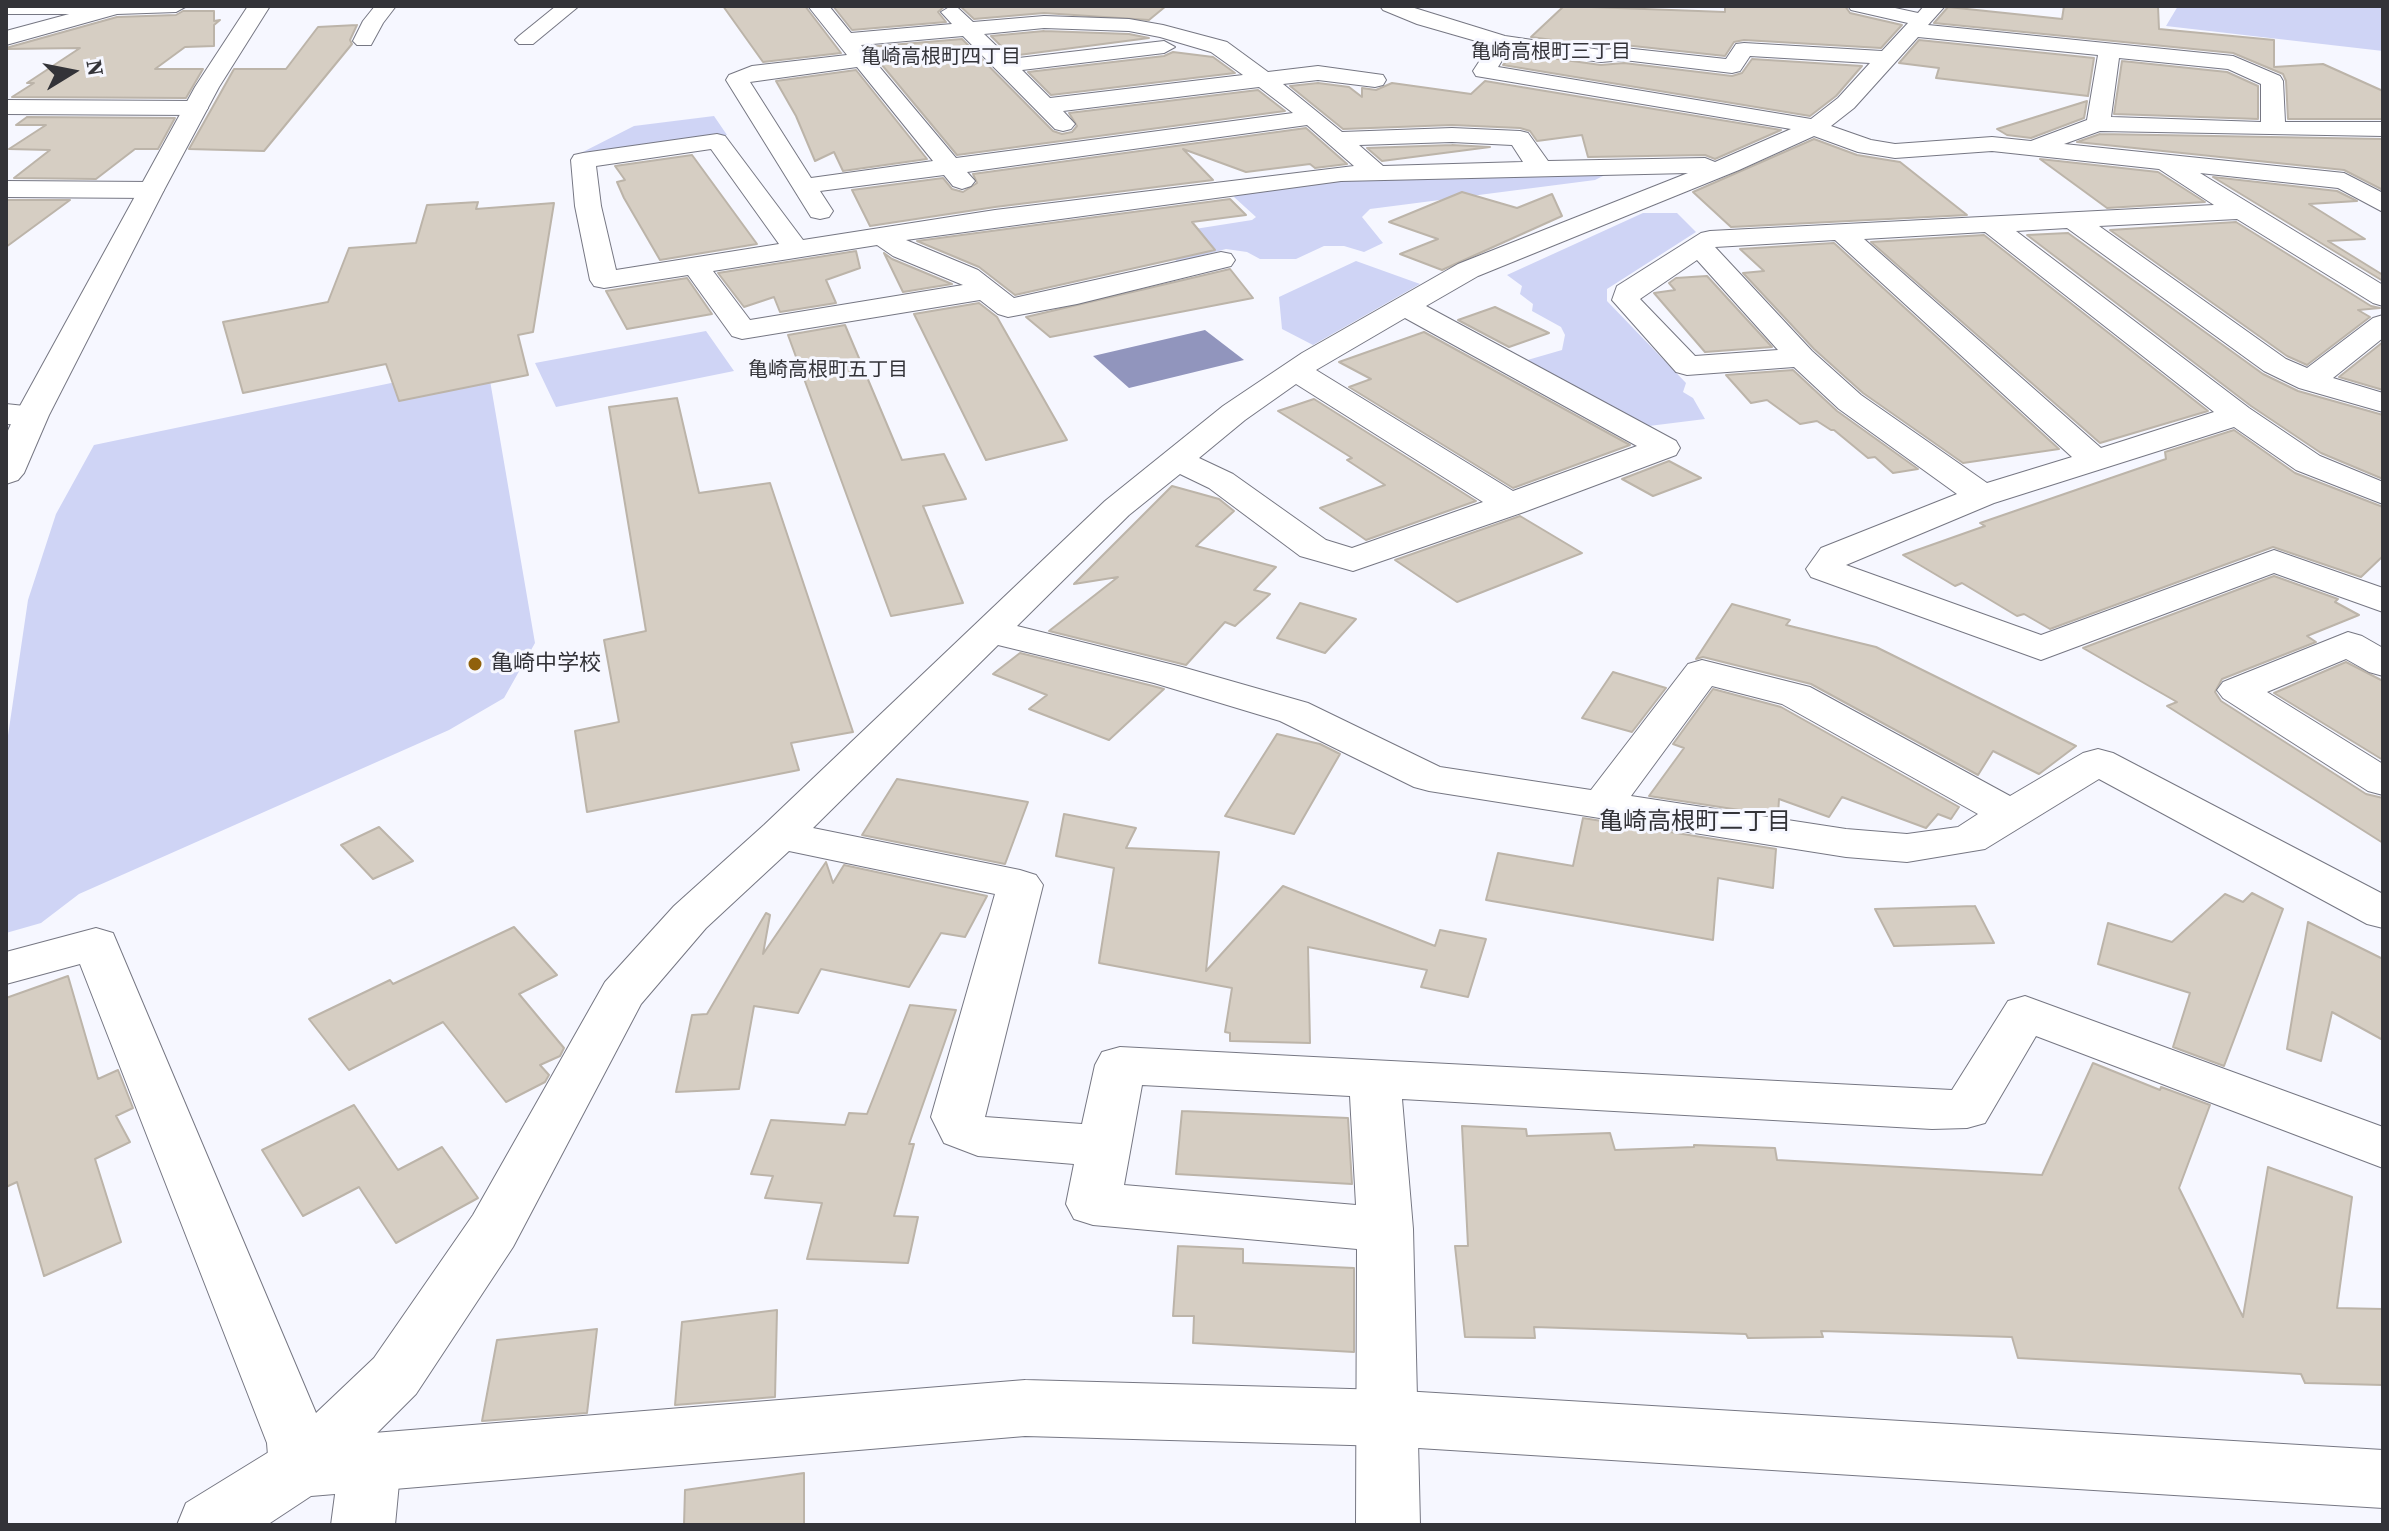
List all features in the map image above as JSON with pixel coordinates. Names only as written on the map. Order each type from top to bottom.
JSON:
[{"type":"street","points":[[6,8],[176,6]]},
{"type":"street","points":[[6,473],[19,414],[196,108],[259,6]]},
{"type":"street","points":[[364,41],[373,21],[386,6]]},
{"type":"street","points":[[526,40],[569,6]]},
{"type":"street","points":[[818,6],[947,165],[995,218]]},
{"type":"street","points":[[945,6],[1139,197]]},
{"type":"street","points":[[1390,6],[1436,24],[1503,42],[1601,56],[1624,54],[1732,66],[1744,49],[1889,58]]},
{"type":"street","points":[[1858,6],[2110,49],[2233,63],[2272,81],[2273,129]]},
{"type":"street","points":[[6,38],[116,8]]},
{"type":"street","points":[[210,1525],[300,1468],[395,1376],[493,1231],[622,994],[690,917],[780,835],[1117,508],[1234,413],[1325,351],[1468,270],[1730,165],[1815,127],[1846,103],[1924,19]]},
{"type":"street","points":[[845,40],[966,27],[1088,23],[1163,31],[1219,47],[1374,171]]},
{"type":"street","points":[[1003,66],[1200,42]]},
{"type":"street","points":[[1503,42],[1484,71],[1815,127],[1867,147],[1895,151],[1992,144],[2036,147],[2383,185]]},
{"type":"street","points":[[2098,124],[2110,49]]},
{"type":"street","points":[[838,241],[737,80],[752,73],[862,60]]},
{"type":"street","points":[[1044,106],[1318,73],[1375,80]]},
{"type":"street","points":[[6,107],[196,108]]},
{"type":"street","points":[[805,186],[1310,118]]},
{"type":"street","points":[[2036,147],[2098,124],[2383,129]]},
{"type":"street","points":[[1337,139],[1452,135],[1520,138],[1539,167]]},
{"type":"street","points":[[796,249],[717,141],[583,160],[588,206],[604,280],[796,249],[838,241],[1139,197],[1374,171],[1730,165]]},
{"type":"street","points":[[2167,163],[2383,297]]},
{"type":"street","points":[[2344,181],[2383,204]]},
{"type":"street","points":[[6,189],[151,190]]},
{"type":"street","points":[[1801,357],[1687,366],[1626,300],[1627,292],[1710,239],[2242,211]]},
{"type":"street","points":[[2074,221],[2275,365],[2310,381],[2383,403]]},
{"type":"street","points":[[1992,225],[2238,415],[2308,463],[2383,494]]},
{"type":"street","points":[[1842,233],[2095,460]]},
{"type":"street","points":[[880,235],[903,250],[968,276],[1008,308],[1077,295],[1221,260]]},
{"type":"street","points":[[1699,246],[1801,357],[1850,402],[1982,496]]},
{"type":"street","points":[[695,265],[742,330],[987,290]]},
{"type":"street","points":[[1178,460],[1221,481],[1313,548],[1353,560],[1664,448],[1405,306]]},
{"type":"street","points":[[2310,381],[2383,324]]},
{"type":"street","points":[[1296,371],[1512,505]]},
{"type":"street","points":[[2238,415],[1982,496],[1834,556],[1824,569],[2041,648],[2274,561],[2383,601]]},
{"type":"street","points":[[990,631],[1168,675],[1294,712],[1429,778],[1846,843],[1907,848],[1969,839],[2098,762],[2383,913]]},
{"type":"street","points":[[2383,664],[2348,644],[2237,690],[2383,782]]},
{"type":"street","points":[[1603,804],[1702,672],[1796,695],[2008,813]]},
{"type":"street","points":[[780,835],[1020,885],[957,1117],[963,1129],[978,1136],[1104,1146]]},
{"type":"street","points":[[6,968],[96,944],[298,1443],[300,1468]]},
{"type":"street","points":[[1385,1229],[1093,1204],[1120,1065],[1932,1110],[1967,1109],[2025,1013],[2383,1148]]},
{"type":"street","points":[[1375,1079],[1385,1229],[1388,1525]]},
{"type":"street","points":[[300,1468],[1025,1408],[1386,1418],[2383,1479]]},
{"type":"street","points":[[363,1525],[370,1462]]},
{"type":"shaded area","points":[[2178,6],[2383,6],[2383,51],[2166,26]]},
{"type":"shaded area","points":[[714,116],[727,135],[573,157],[634,126]]},
{"type":"shaded area","points":[[1607,174],[1595,180],[1370,209],[1362,217],[1383,243],[1364,252],[1344,246],[1324,246],[1296,259],[1260,259],[1247,252],[1226,249],[1178,262],[1144,237],[1252,220],[1256,217],[1234,197],[1238,192],[1345,180]]},
{"type":"shaded area","points":[[1643,213],[1677,213],[1696,232],[1607,289],[1607,301],[1686,383],[1683,392],[1693,398],[1705,419],[1649,426],[1524,361],[1562,350],[1565,335],[1561,327],[1532,311],[1533,304],[1520,294],[1522,286],[1507,275]]},
{"type":"shaded area","points":[[1356,261],[1420,284],[1313,345],[1282,329],[1279,297]]},
{"type":"shaded area","points":[[1205,330],[1244,360],[1129,388],[1093,356]]},
{"type":"shaded area","points":[[706,331],[734,371],[556,407],[535,363]]},
{"type":"shaded area","points":[[487,363],[535,643],[504,698],[449,730],[79,894],[41,923],[6,933],[6,749],[28,600],[56,514],[94,445]]},
{"type":"building","points":[[723,6],[805,6],[841,53],[763,62]]},
{"type":"building","points":[[833,6],[945,6],[938,12],[946,22],[852,30]]},
{"type":"building","points":[[960,6],[1166,6],[1149,20],[1044,13],[974,19]]},
{"type":"building","points":[[1564,6],[1725,12],[1725,6],[1845,6],[1850,13],[1902,25],[1881,48],[1744,40],[1734,42],[1725,56],[1624,45],[1601,47],[1531,37]]},
{"type":"building","points":[[2064,6],[2158,6],[2159,29],[2274,40],[2274,67],[2323,64],[2383,91],[2383,119],[2288,119],[2283,74],[2233,53],[1934,23],[1948,7],[2062,19]]},
{"type":"building","points":[[183,11],[214,11],[214,21],[220,20],[214,25],[214,46],[185,47],[155,69],[203,69],[186,98],[12,97],[34,83],[27,83],[80,48],[6,48],[117,17],[176,15]]},
{"type":"building","points":[[357,25],[350,40],[352,44],[264,151],[189,149],[234,69],[286,69],[318,27]]},
{"type":"building","points":[[1044,31],[1129,34],[1149,38],[1011,56],[991,36]]},
{"type":"building","points":[[962,39],[1053,131],[1062,134],[1072,132],[1077,126],[1069,113],[1258,90],[1285,111],[957,155],[867,47]]},
{"type":"building","points":[[1919,40],[2094,58],[2088,96],[1936,78],[1939,68],[1899,63]]},
{"type":"building","points":[[1173,52],[1213,57],[1235,73],[1051,95],[1028,72],[1164,56]]},
{"type":"building","points":[[1514,53],[1601,65],[1624,63],[1732,76],[1742,73],[1752,59],[1862,66],[1836,96],[1810,116],[1503,65]]},
{"type":"building","points":[[2122,61],[2227,72],[2258,86],[2258,119],[2114,114]]},
{"type":"building","points":[[856,70],[927,159],[843,171],[834,152],[815,161],[796,116],[776,81]]},
{"type":"building","points":[[1485,81],[1781,130],[1715,159],[1705,155],[1588,157],[1582,135],[1537,141],[1530,131],[1520,128],[1452,125],[1343,129],[1290,86],[1318,83],[1349,87],[1362,97],[1362,88],[1376,90],[1392,83],[1471,94]]},
{"type":"building","points":[[2087,101],[2084,118],[2031,138],[2007,135],[1997,129]]},
{"type":"building","points":[[27,117],[175,118],[158,149],[135,149],[96,179],[14,178],[50,150],[9,149],[46,125],[16,125]]},
{"type":"building","points":[[1306,128],[1347,164],[1315,168],[1310,164],[1246,172],[1183,149],[1213,180],[870,226],[852,190],[943,178],[952,189],[963,192],[977,183],[973,174]]},
{"type":"building","points":[[2100,134],[2383,139],[2383,190],[2344,170],[2077,142]]},
{"type":"building","points":[[1814,139],[1857,155],[1900,162],[1967,215],[1731,227],[1693,192]]},
{"type":"building","points":[[1490,147],[1382,161],[1367,148]]},
{"type":"building","points":[[692,155],[757,244],[660,260],[624,198],[617,182],[625,180],[615,166]]},
{"type":"building","points":[[2040,159],[2158,172],[2205,202],[2107,208]]},
{"type":"building","points":[[2213,177],[2337,191],[2357,201],[2309,204],[2365,239],[2328,241],[2383,275],[2383,281]]},
{"type":"building","points":[[1462,192],[1517,208],[1552,194],[1562,216],[1442,270],[1400,254],[1438,239],[1389,222]]},
{"type":"building","points":[[1230,199],[1246,215],[1192,222],[1215,250],[1015,295],[979,267],[917,241]]},
{"type":"building","points":[[6,200],[70,200],[6,247]]},
{"type":"building","points":[[478,202],[476,209],[554,203],[533,332],[518,335],[528,375],[399,401],[386,364],[243,393],[223,322],[328,302],[349,248],[416,243],[427,205]]},
{"type":"building","points":[[2236,222],[2371,306],[2380,308],[2358,310],[2370,317],[2307,365],[2287,356],[2110,230]]},
{"type":"building","points":[[2068,233],[2263,374],[2298,391],[2383,415],[2383,479],[2321,453],[2251,406],[2027,235]]},
{"type":"building","points":[[1984,235],[2208,411],[2100,443],[1871,242]]},
{"type":"building","points":[[1834,243],[2059,449],[1963,463],[1863,393],[1814,349],[1743,273],[1764,271],[1740,249]]},
{"type":"building","points":[[856,251],[860,268],[826,280],[836,303],[780,312],[774,297],[744,307],[718,273]]},
{"type":"building","points":[[884,253],[892,259],[952,284],[903,292]]},
{"type":"building","points":[[1230,269],[1253,298],[1050,337],[1026,317]]},
{"type":"building","points":[[1707,276],[1772,347],[1705,352],[1654,293],[1675,290],[1669,283],[1676,278]]},
{"type":"building","points":[[687,278],[712,314],[627,329],[606,291]]},
{"type":"building","points":[[979,303],[997,317],[1067,440],[986,460],[914,314]]},
{"type":"building","points":[[1495,307],[1549,333],[1509,347],[1458,320]]},
{"type":"building","points":[[845,325],[902,460],[944,454],[966,499],[923,506],[963,603],[891,616],[788,335]]},
{"type":"building","points":[[1424,332],[1630,445],[1513,488],[1349,387],[1371,379],[1339,362]]},
{"type":"building","points":[[2383,342],[2383,390],[2339,377]]},
{"type":"building","points":[[1793,370],[1837,411],[1918,469],[1893,473],[1875,457],[1868,458],[1834,430],[1817,421],[1800,424],[1767,400],[1751,403],[1726,375]]},
{"type":"building","points":[[677,398],[699,493],[770,483],[853,732],[791,743],[799,770],[587,812],[575,731],[619,722],[604,640],[646,631],[609,407]]},
{"type":"building","points":[[1314,399],[1476,501],[1366,540],[1320,508],[1385,485],[1347,460],[1352,458],[1278,411]]},
{"type":"building","points":[[2234,430],[2295,473],[2383,507],[2383,556],[2361,577],[2273,547],[2050,629],[2024,614],[2017,616],[1962,583],[1955,586],[1903,555],[1985,526],[1980,523],[2166,459],[2165,452]]},
{"type":"building","points":[[1669,461],[1701,478],[1653,496],[1622,479]]},
{"type":"building","points":[[1172,486],[1219,499],[1234,511],[1196,546],[1276,567],[1254,590],[1270,594],[1235,626],[1225,622],[1186,665],[1049,631],[1118,577],[1074,584]]},
{"type":"building","points":[[1520,516],[1582,553],[1457,602],[1395,560]]},
{"type":"building","points":[[2274,576],[2338,599],[2335,602],[2359,615],[2307,636],[2316,642],[2222,679],[2215,692],[2221,701],[2366,794],[2383,798],[2383,843],[2167,706],[2177,702],[2083,648]]},
{"type":"building","points":[[1300,603],[1356,619],[1325,653],[1277,638]]},
{"type":"building","points":[[1732,604],[1790,620],[1786,625],[1876,647],[2076,746],[2039,774],[1993,751],[1978,775],[1811,684],[1703,657],[1696,659]]},
{"type":"building","points":[[1020,653],[1164,689],[1109,740],[1029,709],[1047,695],[993,674]]},
{"type":"building","points":[[2346,662],[2383,681],[2383,760],[2274,693]]},
{"type":"building","points":[[1613,672],[1666,688],[1632,732],[1582,718]]},
{"type":"building","points":[[1713,689],[1781,707],[1959,807],[1951,819],[1938,814],[1926,828],[1842,797],[1829,817],[1779,799],[1778,816],[1649,796],[1684,748],[1673,744]]},
{"type":"building","points":[[1277,734],[1320,744],[1340,754],[1294,834],[1225,816]]},
{"type":"building","points":[[897,779],[1028,802],[1005,864],[862,835]]},
{"type":"building","points":[[1064,814],[1136,828],[1126,848],[1219,852],[1206,971],[1283,886],[1435,946],[1440,930],[1486,939],[1468,997],[1421,987],[1427,970],[1308,947],[1310,1043],[1230,1041],[1230,1033],[1225,1032],[1232,988],[1099,963],[1114,868],[1056,856]]},
{"type":"building","points":[[1583,818],[1776,849],[1773,888],[1718,878],[1713,940],[1486,900],[1498,853],[1573,866]]},
{"type":"building","points":[[379,827],[413,861],[373,879],[341,845]]},
{"type":"building","points":[[826,862],[833,883],[844,865],[987,896],[965,937],[941,933],[909,987],[821,969],[798,1013],[754,1006],[739,1089],[676,1092],[692,1015],[707,1014],[766,913],[770,915],[763,954]]},
{"type":"building","points":[[2252,893],[2283,909],[2224,1066],[2173,1047],[2190,993],[2098,964],[2108,923],[2172,942],[2225,894],[2243,902]]},
{"type":"building","points":[[1975,906],[1994,943],[1894,946],[1875,909]]},
{"type":"building","points":[[2308,922],[2383,959],[2383,1040],[2332,1012],[2321,1061],[2287,1049]]},
{"type":"building","points":[[514,927],[557,975],[519,994],[564,1048],[560,1056],[540,1065],[549,1075],[545,1082],[506,1102],[443,1022],[349,1070],[309,1019],[390,980],[393,984]]},
{"type":"building","points":[[68,976],[98,1079],[118,1070],[133,1108],[116,1116],[130,1142],[95,1159],[121,1242],[44,1276],[17,1182],[6,1187],[6,998]]},
{"type":"building","points":[[910,1005],[956,1010],[909,1144],[914,1144],[894,1216],[918,1217],[908,1263],[807,1259],[822,1203],[765,1198],[773,1176],[751,1174],[771,1120],[845,1125],[849,1113],[867,1114]]},
{"type":"building","points":[[2093,1063],[2160,1090],[2161,1087],[2210,1105],[2179,1188],[2243,1317],[2268,1167],[2352,1197],[2337,1308],[2383,1309],[2383,1385],[2305,1383],[2301,1374],[2018,1358],[2012,1337],[1821,1331],[1823,1337],[1748,1338],[1746,1334],[1534,1327],[1535,1338],[1465,1337],[1455,1246],[1468,1246],[1462,1126],[1526,1129],[1527,1136],[1610,1133],[1615,1150],[1694,1145],[1775,1148],[1777,1160],[2042,1175]]},
{"type":"building","points":[[354,1105],[398,1170],[442,1147],[478,1198],[396,1243],[359,1187],[303,1216],[262,1150]]},
{"type":"building","points":[[1182,1111],[1348,1118],[1352,1184],[1176,1174]]},
{"type":"building","points":[[1178,1246],[1243,1249],[1243,1263],[1354,1268],[1354,1352],[1193,1343],[1194,1316],[1173,1316]]},
{"type":"building","points":[[777,1310],[775,1397],[675,1405],[682,1322]]},
{"type":"building","points":[[597,1329],[587,1413],[482,1421],[497,1340]]},
{"type":"building","points":[[804,1473],[804,1525],[684,1525],[685,1490]]},
{"type":"place","name":"亀崎中学校","points":[[475,664]]},
{"type":"district","name":"亀崎高根町三丁目","points":[[1551,53]]},
{"type":"district","name":"亀崎高根町四丁目","points":[[941,58]]},
{"type":"district","name":"亀崎高根町五丁目","points":[[828,371]]},
{"type":"district","name":"亀崎高根町二丁目","points":[[1695,823]]}]
